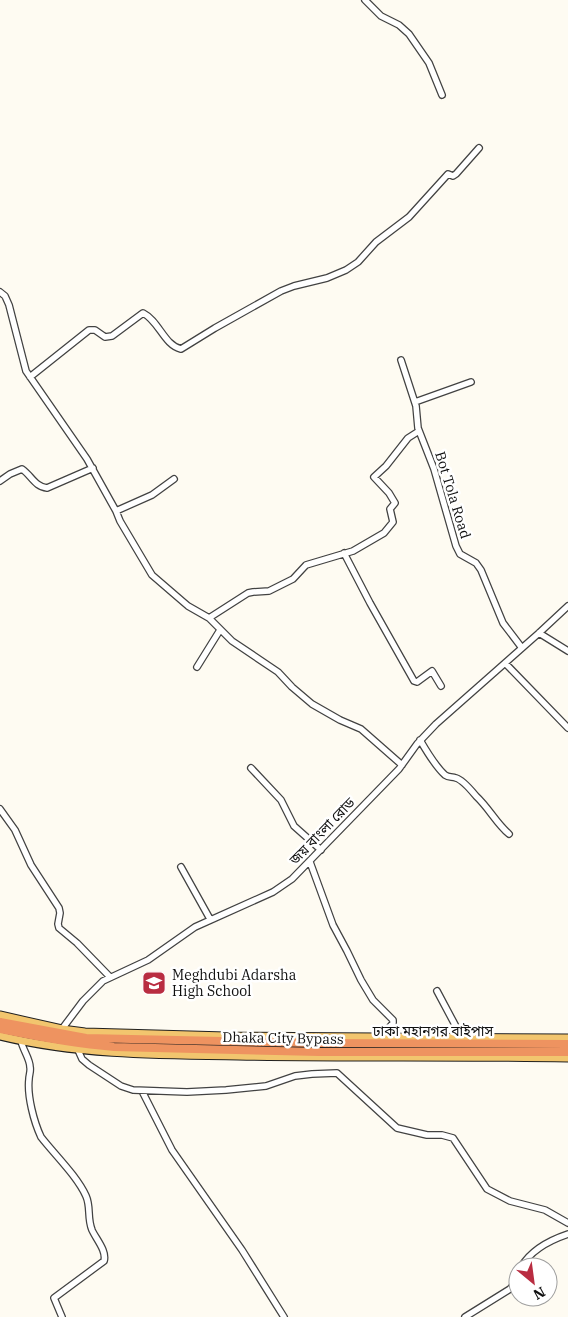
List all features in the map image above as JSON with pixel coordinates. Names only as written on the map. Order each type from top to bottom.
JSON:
[{"type":"highway","name":"ঢাকা মহানগর বাইপাস","points":[[0,1022],[86,1038],[325,1043],[568,1044]]},
{"type":"highway","name":"Dhaka City Bypass","points":[[0,1029],[62,1042],[123,1047],[319,1052],[568,1052]]},
{"type":"main road","points":[[0,1015],[62,1029],[85,1032],[165,1035],[568,1038]]},
{"type":"main road","points":[[0,1036],[78,1050],[165,1054],[568,1058]]},
{"type":"street","points":[[365,0],[381,16],[399,25],[410,34],[428,64],[442,95]]},
{"type":"street","points":[[30,377],[89,330],[95,330],[105,337],[112,336],[143,313],[152,320],[174,347],[181,349],[288,288],[327,278],[346,270],[358,262],[376,242],[409,217],[448,174],[453,176],[456,174],[479,148]]},
{"type":"street","points":[[0,292],[5,296],[9,305],[26,371],[92,468],[152,575],[182,602],[209,618],[232,641],[278,672],[312,704],[340,720],[361,729],[402,765]]},
{"type":"street","name":"Bot Tola Road","points":[[401,360],[414,402],[419,432],[434,470],[458,551],[476,563],[482,570],[503,623],[522,648]]},
{"type":"street","points":[[414,402],[472,382]]},
{"type":"street","points":[[209,618],[248,594],[269,591],[289,582],[306,564],[353,550],[384,533],[391,525],[393,519],[390,510],[394,501],[374,477],[386,466],[408,438],[419,432]]},
{"type":"street","points":[[0,481],[22,469],[38,484],[47,488],[92,468]]},
{"type":"street","points":[[116,511],[152,495],[174,479]]},
{"type":"street","points":[[344,553],[414,681],[417,682],[432,671],[441,686]]},
{"type":"street","name":"জয় বাংলা রোড","points":[[62,1029],[93,989],[103,981],[148,960],[183,934],[210,919],[279,889],[298,874],[402,765],[420,740],[568,606]]},
{"type":"street","points":[[197,667],[220,630]]},
{"type":"street","points":[[539,633],[568,651]]},
{"type":"street","points":[[505,663],[568,728]]},
{"type":"street","points":[[420,740],[431,758],[446,775],[456,778],[466,786],[483,802],[499,825],[509,834]]},
{"type":"street","points":[[251,768],[281,800],[293,825],[321,850]]},
{"type":"street","points":[[0,810],[15,830],[32,865],[59,908],[59,928],[77,943],[110,977]]},
{"type":"street","points":[[310,862],[333,925],[347,950],[360,980],[373,1000],[392,1020],[393,1023],[381,1037]]},
{"type":"street","points":[[181,867],[210,919]]},
{"type":"street","points":[[437,991],[461,1036]]},
{"type":"street","points":[[21,1041],[30,1066],[29,1086],[34,1118],[38,1130],[41,1137],[86,1195],[89,1208],[89,1222],[104,1253],[104,1261],[54,1298],[62,1317]]},
{"type":"street","points":[[78,1050],[85,1063],[121,1086],[133,1090],[217,1091],[263,1087],[295,1076],[337,1073],[397,1128],[453,1138],[487,1189],[510,1201],[545,1210],[568,1223]]},
{"type":"street","points":[[142,1090],[172,1150],[242,1250],[284,1317]]},
{"type":"street","points":[[528,1257],[537,1249],[556,1238],[568,1234]]},
{"type":"street","points":[[465,1317],[508,1290]]},
{"type":"place","name":"Meghdubi Adarsha High School","points":[[154,983]]}]
